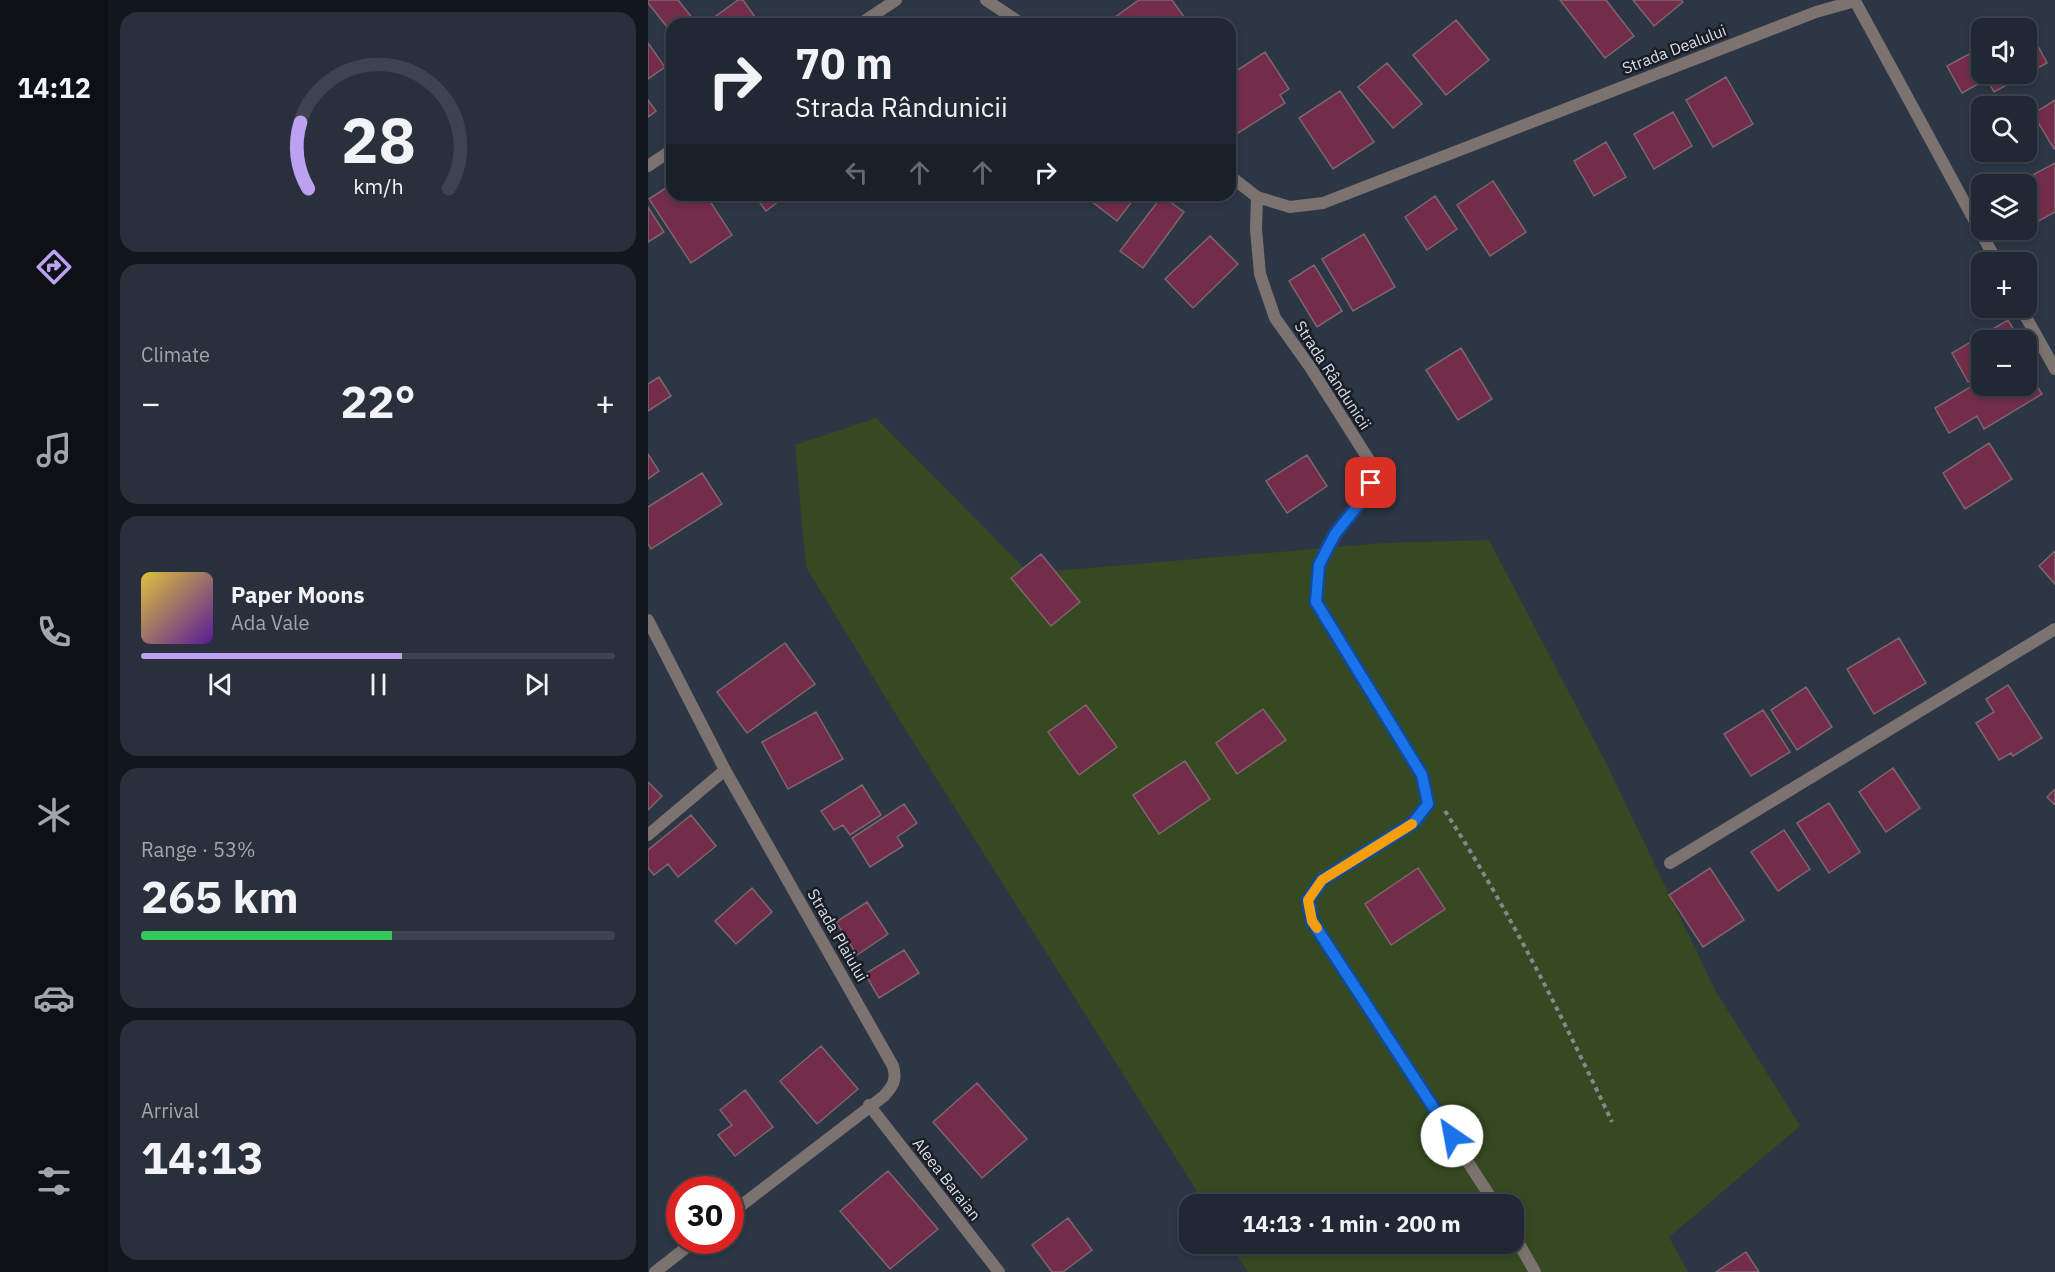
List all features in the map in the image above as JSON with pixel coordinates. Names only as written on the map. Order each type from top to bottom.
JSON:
[{"type":"street","points":[[869,18],[896,0]]},
{"type":"street","points":[[986,0],[1013,18]]},
{"type":"street","name":"Strada Dealului","points":[[1236,181],[1257,197],[1290,207],[1323,203],[1816,12],[1855,0],[1992,252]]},
{"type":"street","points":[[648,166],[666,154]]},
{"type":"street","name":"Strada Rândunicii","points":[[1257,197],[1256,229],[1260,274],[1275,318],[1310,367],[1369,460],[1371,483],[1362,500],[1335,534],[1319,565],[1316,602],[1422,775],[1428,804],[1413,823],[1322,880],[1308,900],[1312,921],[1489,1194]]},
{"type":"street","points":[[2027,318],[2055,369]]},
{"type":"street","name":"Strada Plaiului","points":[[648,620],[725,770],[893,1066],[896,1077],[891,1088],[744,1203]]},
{"type":"street","points":[[1670,863],[2055,629]]},
{"type":"street","points":[[648,835],[725,770]]},
{"type":"street","name":"Aleea Baraian","points":[[869,1105],[999,1272]]},
{"type":"street","points":[[1524,1253],[1535,1272]]},
{"type":"street","points":[[655,1272],[678,1254]]},
{"type":"path","points":[[1443,809],[1495,893],[1558,1007],[1612,1122]]},
{"type":"green space","points":[[876,418],[1029,573],[1384,543],[1489,540],[1607,765],[1715,990],[1800,1126],[1669,1237],[1688,1272],[1248,1272],[1236,1254],[1524,1254],[1524,1194],[1199,1194],[897,716],[806,567],[795,445]]},
{"type":"building","points":[[648,0],[678,0],[692,18],[666,18],[666,26]]},
{"type":"building","points":[[738,0],[743,0],[756,18],[713,18]]},
{"type":"building","points":[[1139,0],[1172,0],[1185,18],[1114,18]]},
{"type":"building","points":[[1560,0],[1606,0],[1634,36],[1605,58]]},
{"type":"building","points":[[1633,0],[1681,0],[1683,2],[1654,26]]},
{"type":"building","points":[[1456,20],[1489,60],[1446,95],[1413,55]]},
{"type":"building","points":[[648,43],[665,67],[648,79]]},
{"type":"building","points":[[2037,44],[2047,63],[2037,68]]},
{"type":"building","points":[[1265,52],[1289,89],[1280,95],[1285,103],[1236,134],[1236,71]]},
{"type":"building","points":[[1971,53],[1971,84],[1978,84],[1962,93],[1947,66]]},
{"type":"building","points":[[1387,63],[1422,104],[1393,128],[1358,87]]},
{"type":"building","points":[[1726,77],[1753,124],[1713,147],[1686,100]]},
{"type":"building","points":[[1990,84],[2009,84],[1994,92]]},
{"type":"building","points":[[1340,91],[1374,142],[1333,169],[1299,118]]},
{"type":"building","points":[[648,100],[656,111],[648,117]]},
{"type":"building","points":[[2055,100],[2055,149],[2037,121],[2037,111]]},
{"type":"building","points":[[1673,112],[1692,146],[1654,169],[1634,134]]},
{"type":"building","points":[[1606,142],[1626,177],[1594,196],[1574,161]]},
{"type":"building","points":[[2055,163],[2055,212],[2037,222],[2037,174],[2035,174]]},
{"type":"building","points":[[1493,181],[1526,232],[1490,256],[1457,205]]},
{"type":"building","points":[[666,188],[666,201],[710,201],[732,235],[691,263],[649,199]]},
{"type":"building","points":[[1435,196],[1457,229],[1427,250],[1405,217]]},
{"type":"building","points":[[758,201],[779,201],[766,211]]},
{"type":"building","points":[[1091,201],[1132,201],[1117,221]]},
{"type":"building","points":[[1158,201],[1169,201],[1184,212],[1143,268],[1120,251]]},
{"type":"building","points":[[648,207],[664,232],[648,242]]},
{"type":"building","points":[[1364,234],[1395,287],[1353,311],[1322,259]]},
{"type":"building","points":[[1210,236],[1238,264],[1193,308],[1165,279]]},
{"type":"building","points":[[1314,265],[1342,311],[1317,327],[1289,281]]},
{"type":"building","points":[[2008,320],[2014,330],[1991,330]]},
{"type":"building","points":[[1971,342],[1971,380],[1968,382],[1952,353]]},
{"type":"building","points":[[1461,348],[1492,399],[1458,420],[1426,370]]},
{"type":"building","points":[[659,377],[671,396],[648,411],[648,384]]},
{"type":"building","points":[[2037,386],[2042,394],[1984,429],[1977,416],[1949,433],[1935,408],[1971,387],[1971,396],[2037,396]]},
{"type":"building","points":[[1989,443],[2012,479],[1965,509],[1943,473]]},
{"type":"building","points":[[648,454],[659,471],[648,479]]},
{"type":"building","points":[[1307,455],[1327,486],[1287,513],[1266,481]]},
{"type":"building","points":[[702,473],[722,504],[651,549],[648,544],[648,507]]},
{"type":"building","points":[[2055,551],[2055,584],[2039,566]]},
{"type":"building","points":[[1041,554],[1080,602],[1051,626],[1011,578]]},
{"type":"building","points":[[1899,638],[1926,683],[1874,714],[1847,669]]},
{"type":"building","points":[[785,643],[815,684],[747,733],[717,692]]},
{"type":"building","points":[[2008,685],[2042,738],[2013,756],[2011,753],[1999,760],[1976,723],[1994,712],[1986,699]]},
{"type":"building","points":[[1806,687],[1832,727],[1797,750],[1771,710]]},
{"type":"building","points":[[1086,705],[1117,747],[1079,775],[1048,732]]},
{"type":"building","points":[[1263,709],[1286,740],[1237,774],[1216,743]]},
{"type":"building","points":[[1763,710],[1790,752],[1751,776],[1724,734]]},
{"type":"building","points":[[816,712],[843,759],[788,789],[762,742]]},
{"type":"building","points":[[1185,761],[1210,799],[1159,834],[1133,795]]},
{"type":"building","points":[[1893,768],[1920,808],[1886,832],[1859,792]]},
{"type":"building","points":[[648,782],[662,796],[648,810]]},
{"type":"building","points":[[862,785],[881,815],[850,835],[843,825],[834,830],[821,811]]},
{"type":"building","points":[[2055,789],[2055,805],[2047,797]]},
{"type":"building","points":[[1829,803],[1860,852],[1829,873],[1797,823]]},
{"type":"building","points":[[904,804],[917,823],[897,837],[903,846],[870,867],[852,838]]},
{"type":"building","points":[[691,815],[716,846],[678,877],[668,864],[654,875],[648,868],[648,850]]},
{"type":"building","points":[[1784,830],[1810,869],[1778,891],[1751,852]]},
{"type":"building","points":[[1418,868],[1445,909],[1391,945],[1365,904]]},
{"type":"building","points":[[1710,868],[1744,920],[1703,947],[1669,895]]},
{"type":"building","points":[[752,888],[772,912],[736,944],[715,921]]},
{"type":"building","points":[[867,902],[888,934],[857,955],[836,922]]},
{"type":"building","points":[[904,950],[919,973],[879,998],[865,974]]},
{"type":"building","points":[[821,1046],[858,1089],[817,1124],[780,1081]]},
{"type":"building","points":[[977,1083],[1027,1139],[982,1178],[933,1122]]},
{"type":"building","points":[[745,1090],[773,1127],[735,1156],[718,1135],[732,1125],[720,1110]]},
{"type":"building","points":[[888,1171],[938,1229],[890,1269],[840,1211]]},
{"type":"building","points":[[1068,1218],[1092,1250],[1063,1272],[1052,1272],[1032,1245]]},
{"type":"building","points":[[1746,1252],[1759,1272],[1716,1272]]},
{"type":"slow traffic","points":[[1317,928],[1312,921],[1308,900],[1322,880],[1412,824]]},
{"type":"route","points":[[1371,483],[1362,500],[1335,534],[1319,565],[1316,602],[1422,775],[1428,804],[1413,823],[1322,880],[1308,900],[1312,921],[1452,1136]]}]
